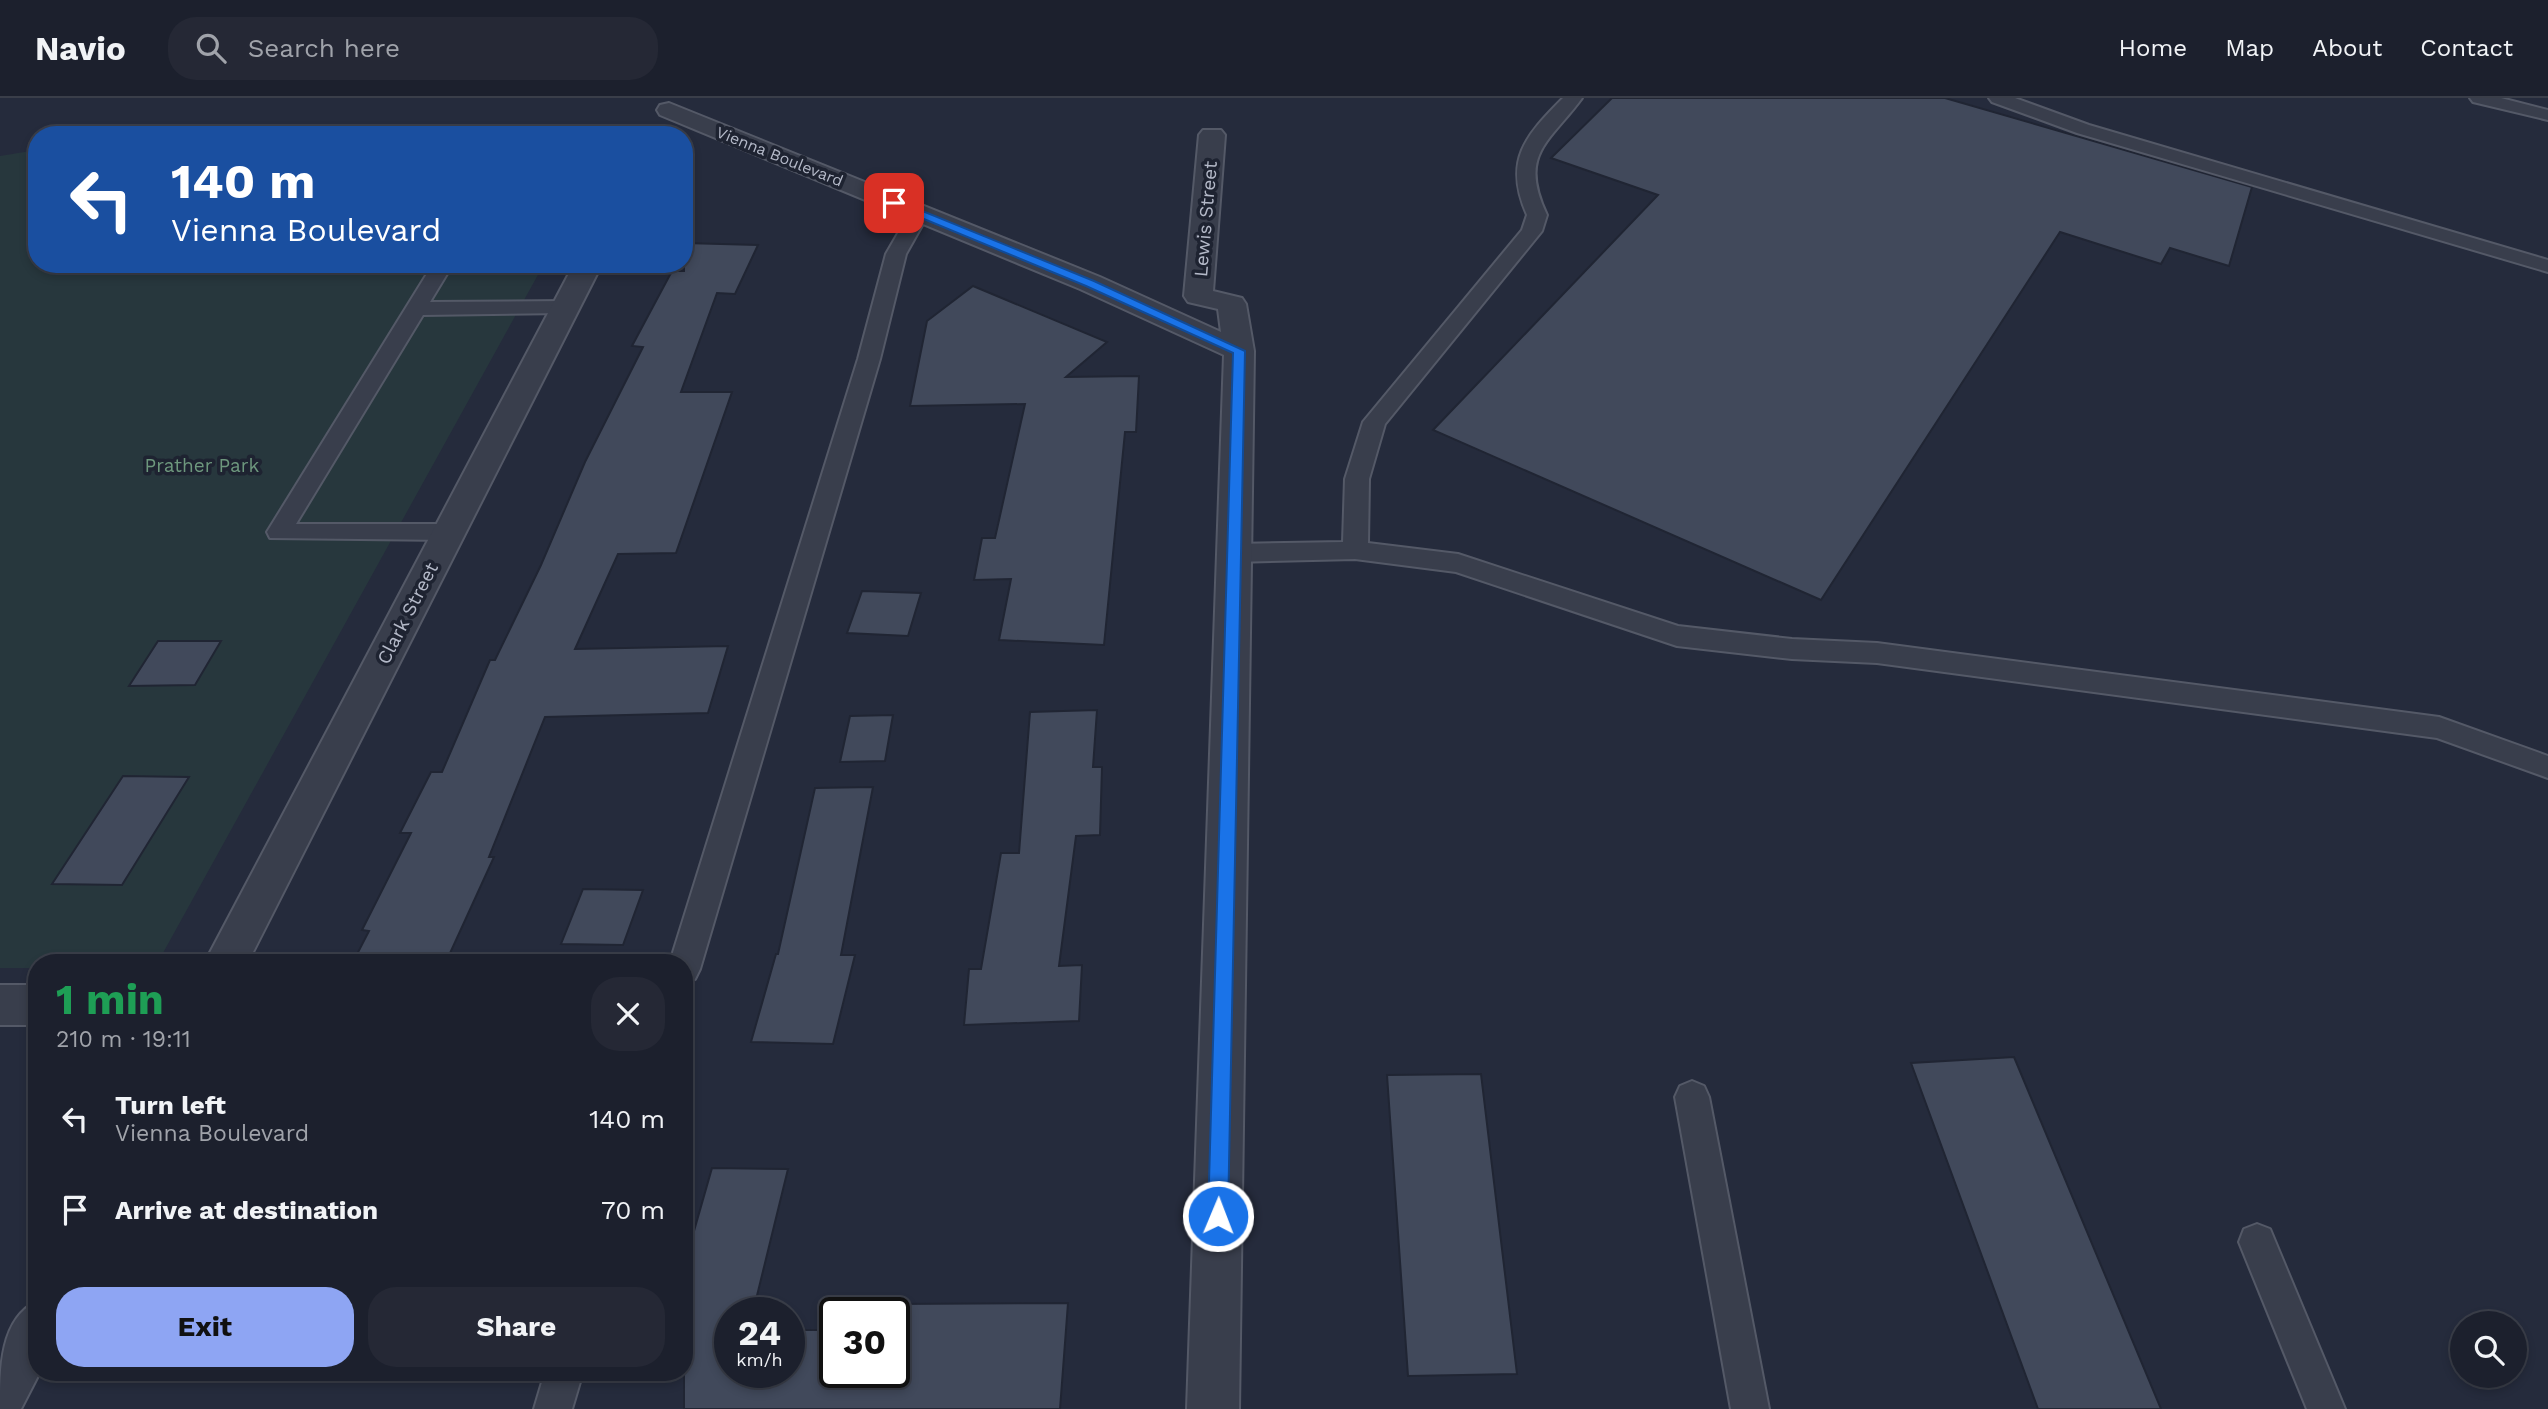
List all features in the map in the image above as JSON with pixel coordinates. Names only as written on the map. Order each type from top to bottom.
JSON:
[{"type":"street","points":[[660,126],[671,104]]},
{"type":"street","name":"Vienna Boulevard","points":[[671,104],[919,213],[1090,283],[1239,351]]},
{"type":"street","name":"Lewis Street","points":[[1212,135],[1198,296],[1232,303],[1239,351],[1213,1409]]},
{"type":"street","name":"Clark Street","points":[[230,954],[583,273]]},
{"type":"street","points":[[0,1005],[28,1005]]},
{"type":"street","points":[[0,1396],[28,1343]]},
{"type":"lane","points":[[1355,550],[1357,479],[1374,422],[1532,231],[1537,215],[1524,192],[1525,159],[1542,129],[1573,98]]},
{"type":"lane","points":[[1998,98],[2083,129],[2548,266]]},
{"type":"lane","points":[[2479,98],[2548,115]]},
{"type":"lane","points":[[689,954],[865,372],[896,254],[919,213]]},
{"type":"lane","points":[[438,273],[279,532],[449,532]]},
{"type":"lane","points":[[416,309],[566,307]]},
{"type":"lane","points":[[1234,553],[1355,550],[1458,563],[1677,636],[1792,649],[1877,653],[2439,728],[2548,767]]},
{"type":"lane","points":[[1692,1097],[1750,1409]]},
{"type":"lane","points":[[2257,1242],[2326,1409]]},
{"type":"lane","points":[[553,1409],[561,1381]]},
{"type":"green space","name":"Prather Park","points":[[28,151],[28,273],[539,273],[162,954],[28,954],[28,968],[0,968],[0,156]]},
{"type":"building","points":[[1612,98],[1945,98],[2252,187],[2229,266],[2170,248],[2161,264],[2060,232],[1821,600],[1433,430],[1658,195],[1551,158]]},
{"type":"building","points":[[693,243],[758,245],[735,294],[717,293],[681,392],[732,392],[676,553],[618,554],[575,649],[728,646],[708,713],[545,717],[489,857],[494,857],[450,954],[357,954],[369,931],[362,930],[411,833],[400,833],[431,772],[442,772],[490,660],[495,660],[541,565],[585,462],[643,347],[632,346],[671,273],[693,273]]},
{"type":"building","points":[[973,286],[1107,342],[1066,377],[1139,376],[1136,432],[1125,432],[1104,645],[999,640],[1011,579],[974,580],[982,538],[995,538],[1025,404],[910,406],[927,321]]},
{"type":"building","points":[[862,591],[921,593],[908,636],[847,633]]},
{"type":"building","points":[[158,641],[221,641],[195,685],[129,686]]},
{"type":"building","points":[[1097,710],[1093,767],[1102,767],[1100,835],[1076,836],[1059,966],[1082,965],[1079,1021],[964,1025],[969,969],[981,969],[1001,853],[1019,853],[1030,712]]},
{"type":"building","points":[[893,715],[885,761],[840,762],[850,716]]},
{"type":"building","points":[[123,776],[189,777],[122,885],[52,884]]},
{"type":"building","points":[[873,787],[841,955],[855,955],[833,1044],[751,1042],[778,954],[815,788]]},
{"type":"building","points":[[583,889],[643,890],[623,945],[561,944]]},
{"type":"building","points":[[2014,1057],[2161,1409],[2038,1409],[1911,1063]]},
{"type":"building","points":[[1481,1074],[1517,1374],[1408,1376],[1387,1075]]},
{"type":"building","points":[[712,1168],[788,1169],[757,1297],[714,1297],[714,1388],[805,1388],[805,1330],[819,1330],[819,1388],[910,1388],[910,1304],[1068,1303],[1060,1409],[684,1409],[684,1381],[693,1381],[693,1234]]},
{"type":"route","points":[[894,203],[1090,283],[1239,351],[1218,1216]]}]
